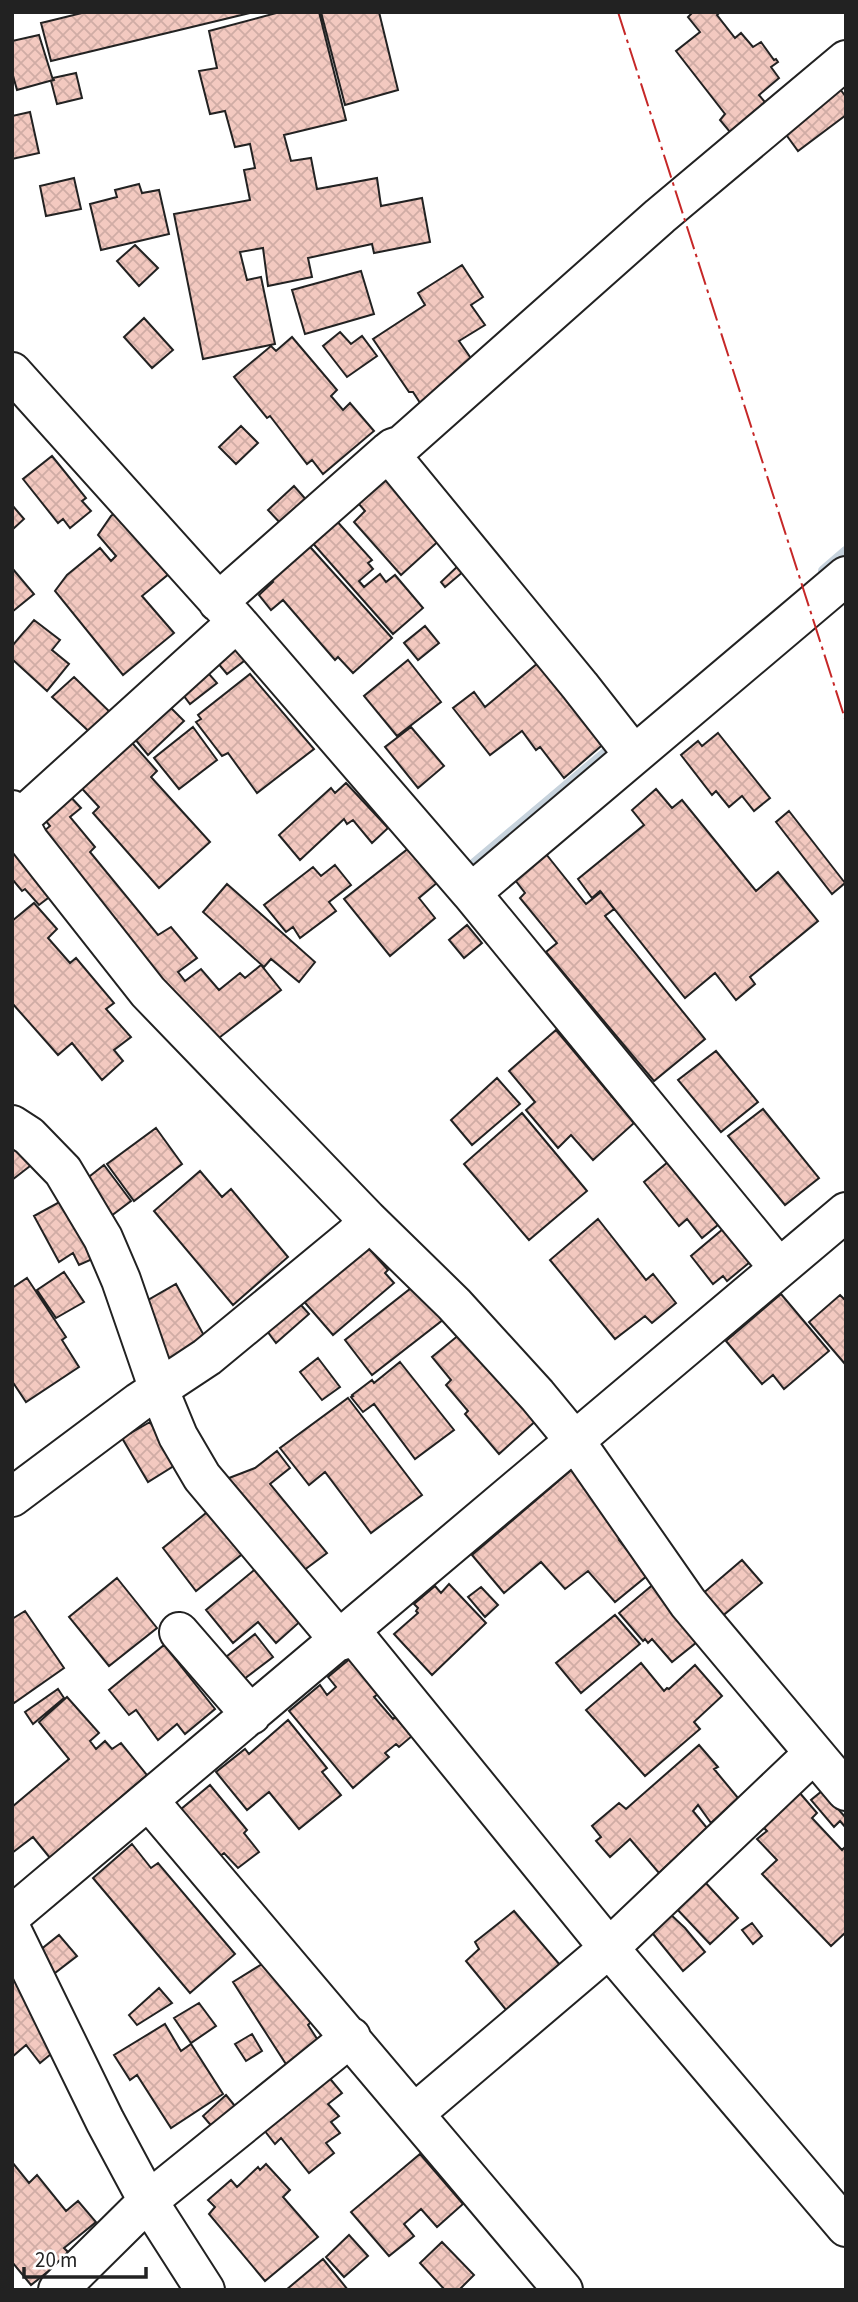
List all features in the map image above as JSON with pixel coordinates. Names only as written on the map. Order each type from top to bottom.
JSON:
[{"type":"street","points":[[846,60],[660,216],[402,445],[388,452],[32,806],[14,819],[148,992],[366,1219],[454,1304],[537,1395],[575,1441],[688,1603],[846,1791]]},
{"type":"street","points":[[12,372],[228,612],[471,893],[779,1268]]},
{"type":"street","points":[[388,452],[634,755]]},
{"type":"street","points":[[471,893],[846,576]]},
{"type":"street","points":[[12,1125],[29,1136],[63,1171],[103,1238],[121,1280],[177,1436],[202,1477],[345,1636],[846,2227]]},
{"type":"street","points":[[12,1915],[846,1212]]},
{"type":"street","points":[[12,1497],[139,1402],[207,1357],[355,1235],[366,1219]]},
{"type":"street","points":[[178,1632],[251,1715]]},
{"type":"street","points":[[415,2113],[609,1948],[813,1754]]},
{"type":"street","points":[[149,1801],[563,2290]]},
{"type":"street","points":[[12,1931],[105,2121],[148,2201],[205,2290]]},
{"type":"street","points":[[58,2290],[148,2201],[351,2038]]},
{"type":"building","points":[[86,12],[254,12],[51,61],[41,23]]},
{"type":"building","points":[[280,12],[319,12],[346,120],[284,135],[291,161],[311,158],[317,189],[377,178],[381,206],[422,198],[430,242],[374,253],[372,244],[308,258],[312,277],[268,286],[263,248],[240,252],[247,280],[261,277],[275,344],[203,359],[174,214],[250,200],[244,170],[255,168],[250,144],[235,147],[225,111],[210,114],[199,71],[217,68],[209,31]]},
{"type":"building","points":[[321,12],[379,12],[398,90],[345,105]]},
{"type":"building","points":[[693,12],[720,12],[717,15],[735,38],[741,33],[753,47],[761,42],[778,62],[771,67],[779,78],[759,95],[774,113],[740,144],[720,120],[725,114],[676,51],[700,32],[688,17]]},
{"type":"building","points":[[39,35],[53,80],[17,90],[12,72],[12,41]]},
{"type":"building","points":[[76,73],[82,98],[57,104],[51,81],[53,78]]},
{"type":"building","points":[[837,85],[846,97],[846,115],[798,151],[782,129]]},
{"type":"building","points":[[30,112],[39,153],[12,159],[12,116]]},
{"type":"building","points":[[74,178],[81,209],[46,216],[40,186]]},
{"type":"building","points":[[139,184],[142,193],[159,190],[169,234],[101,250],[90,204],[117,197],[115,190]]},
{"type":"building","points":[[135,245],[158,268],[139,286],[117,261]]},
{"type":"building","points":[[462,265],[483,297],[471,305],[485,325],[459,341],[475,364],[424,409],[413,392],[409,392],[373,339],[425,305],[418,293]]},
{"type":"building","points":[[361,271],[374,314],[305,334],[292,290]]},
{"type":"building","points":[[144,318],[173,350],[152,368],[124,337]]},
{"type":"building","points":[[340,332],[351,344],[362,336],[377,356],[347,377],[323,346]]},
{"type":"building","points":[[292,337],[337,390],[331,396],[343,410],[350,403],[374,431],[323,474],[312,460],[307,464],[270,416],[267,418],[234,377],[271,346],[276,351]]},
{"type":"building","points":[[241,426],[258,443],[236,464],[219,447]]},
{"type":"building","points":[[52,456],[86,498],[82,501],[91,511],[70,528],[63,519],[58,523],[23,479]]},
{"type":"building","points":[[385,467],[443,537],[401,575],[354,522],[365,511],[352,496]]},
{"type":"building","points":[[294,486],[309,503],[283,526],[268,510]]},
{"type":"building","points":[[12,505],[24,519],[12,530]]},
{"type":"building","points":[[119,510],[170,573],[142,596],[174,633],[123,675],[55,591],[67,575],[100,548],[111,561],[116,556],[98,535],[111,516]]},
{"type":"building","points":[[334,518],[372,560],[368,563],[373,569],[359,581],[364,587],[380,574],[386,582],[395,575],[423,608],[393,634],[310,540]]},
{"type":"building","points":[[303,539],[392,638],[353,673],[338,657],[335,660],[283,600],[271,610],[259,595],[273,582],[265,573]]},
{"type":"building","points":[[459,565],[464,571],[445,587],[441,582]]},
{"type":"building","points":[[12,568],[34,594],[12,612]]},
{"type":"building","points":[[34,620],[60,640],[52,650],[69,664],[47,691],[12,659],[12,646]]},
{"type":"building","points":[[425,626],[439,643],[418,660],[404,643]]},
{"type":"building","points":[[233,638],[248,658],[227,674],[212,656]]},
{"type":"building","points":[[544,658],[614,735],[564,778],[540,747],[536,750],[522,731],[490,755],[453,708],[474,692],[485,707]]},
{"type":"building","points":[[408,660],[441,702],[397,736],[364,696]]},
{"type":"building","points":[[202,666],[217,683],[190,704],[178,688]]},
{"type":"building","points":[[250,674],[314,749],[257,793],[228,753],[222,756],[196,722],[201,719],[198,715]]},
{"type":"building","points":[[74,677],[115,717],[95,737],[52,697]]},
{"type":"building","points":[[164,701],[184,721],[148,755],[130,733]]},
{"type":"building","points":[[193,727],[217,760],[179,789],[154,758]]},
{"type":"building","points":[[411,727],[444,766],[418,788],[385,747]]},
{"type":"building","points":[[718,733],[770,798],[754,811],[742,796],[729,807],[716,791],[712,795],[681,755],[698,741],[702,746]]},
{"type":"building","points":[[126,736],[157,771],[151,777],[210,842],[159,888],[93,813],[99,807],[75,781]]},
{"type":"building","points":[[346,783],[388,828],[372,843],[353,820],[347,824],[344,819],[300,860],[279,835],[331,788],[335,793]]},
{"type":"building","points":[[656,789],[672,808],[682,800],[756,891],[778,872],[818,921],[750,977],[755,984],[736,1000],[715,973],[685,998],[600,891],[592,898],[578,879],[644,825],[632,810]]},
{"type":"building","points":[[67,793],[81,808],[70,817],[95,847],[90,852],[158,935],[171,927],[197,958],[178,972],[185,981],[201,969],[219,990],[240,973],[245,978],[261,965],[281,990],[215,1041],[37,837],[50,826],[40,814]]},
{"type":"building","points":[[789,811],[845,883],[832,894],[776,822]]},
{"type":"building","points":[[12,846],[52,895],[39,905],[12,879]]},
{"type":"building","points":[[409,848],[438,882],[419,898],[435,918],[390,956],[344,899]]},
{"type":"building","points":[[546,854],[586,904],[601,892],[614,909],[605,916],[705,1039],[654,1081],[546,952],[557,943],[520,898],[525,893],[515,880]]},
{"type":"building","points":[[335,865],[351,885],[329,902],[336,911],[300,938],[293,927],[286,932],[264,905],[313,867],[321,876]]},
{"type":"building","points":[[227,884],[315,962],[299,982],[271,959],[264,967],[203,912]]},
{"type":"building","points":[[34,903],[57,929],[48,938],[70,963],[76,958],[114,1003],[106,1009],[131,1037],[114,1050],[123,1061],[102,1080],[72,1043],[58,1055],[12,1003],[12,921]]},
{"type":"building","points":[[467,925],[482,943],[464,958],[449,940]]},
{"type":"building","points":[[556,1030],[634,1123],[593,1160],[571,1135],[558,1148],[526,1110],[535,1102],[509,1071]]},
{"type":"building","points":[[716,1051],[758,1102],[721,1132],[678,1080]]},
{"type":"building","points":[[497,1078],[520,1104],[472,1145],[451,1120]]},
{"type":"building","points":[[763,1109],[819,1178],[785,1205],[728,1136]]},
{"type":"building","points":[[522,1113],[587,1191],[529,1240],[464,1164]]},
{"type":"building","points":[[156,1128],[182,1164],[134,1201],[107,1164]]},
{"type":"building","points":[[12,1143],[34,1163],[12,1180]]},
{"type":"building","points":[[668,1162],[719,1224],[702,1238],[687,1219],[679,1226],[644,1182]]},
{"type":"building","points":[[104,1165],[131,1201],[107,1219],[85,1180]]},
{"type":"building","points":[[200,1171],[222,1197],[231,1189],[288,1257],[233,1305],[154,1211]]},
{"type":"building","points":[[63,1200],[99,1256],[79,1265],[73,1253],[59,1262],[34,1216]]},
{"type":"building","points":[[598,1219],[646,1280],[653,1274],[676,1303],[652,1323],[645,1316],[615,1339],[550,1260]]},
{"type":"building","points":[[723,1229],[750,1262],[727,1281],[723,1276],[713,1284],[691,1256]]},
{"type":"building","points":[[365,1244],[388,1270],[385,1273],[394,1283],[333,1335],[301,1298]]},
{"type":"building","points":[[64,1272],[84,1302],[56,1318],[37,1290]]},
{"type":"building","points":[[27,1278],[66,1337],[62,1340],[79,1367],[26,1402],[12,1381],[12,1288]]},
{"type":"building","points":[[176,1284],[208,1343],[165,1366],[136,1307]]},
{"type":"building","points":[[415,1285],[444,1319],[372,1375],[345,1340]]},
{"type":"building","points":[[781,1294],[829,1351],[784,1389],[773,1375],[762,1384],[726,1341]]},
{"type":"building","points":[[292,1295],[309,1314],[276,1343],[261,1323]]},
{"type":"building","points":[[840,1295],[846,1301],[845,1364],[809,1322]]},
{"type":"building","points":[[460,1334],[539,1418],[499,1454],[465,1414],[468,1411],[446,1385],[451,1380],[432,1357]]},
{"type":"building","points":[[318,1358],[340,1387],[322,1400],[300,1372]]},
{"type":"building","points":[[400,1362],[454,1430],[415,1459],[374,1404],[363,1412],[351,1397]]},
{"type":"building","points":[[348,1398],[422,1495],[371,1533],[325,1472],[309,1485],[280,1448]]},
{"type":"building","points":[[150,1422],[177,1464],[148,1482],[122,1438]]},
{"type":"building","points":[[277,1451],[290,1468],[270,1484],[327,1553],[295,1577],[216,1483],[255,1468]]},
{"type":"building","points":[[576,1466],[624,1537],[619,1540],[648,1575],[615,1602],[588,1571],[565,1589],[541,1562],[504,1593],[472,1555]]},
{"type":"building","points":[[211,1509],[246,1551],[196,1591],[163,1548]]},
{"type":"building","points":[[742,1560],[762,1583],[720,1618],[701,1595]]},
{"type":"building","points":[[259,1566],[304,1618],[276,1643],[258,1622],[233,1643],[206,1610]]},
{"type":"building","points":[[117,1578],[157,1628],[109,1666],[69,1617]]},
{"type":"building","points":[[655,1583],[702,1638],[672,1662],[652,1639],[648,1643],[645,1639],[643,1641],[619,1613]]},
{"type":"building","points":[[449,1584],[486,1623],[432,1675],[394,1634],[418,1613],[414,1604],[435,1586],[441,1593]]},
{"type":"building","points":[[481,1587],[498,1605],[485,1617],[468,1597]]},
{"type":"building","points":[[25,1611],[64,1668],[14,1703],[12,1619]]},
{"type":"building","points":[[615,1615],[640,1644],[581,1693],[556,1663]]},
{"type":"building","points":[[255,1634],[273,1657],[244,1679],[226,1657]]},
{"type":"building","points":[[164,1645],[215,1709],[185,1734],[177,1724],[158,1740],[136,1710],[129,1715],[109,1690]]},
{"type":"building","points":[[352,1657],[381,1692],[374,1697],[412,1736],[399,1747],[396,1744],[385,1753],[389,1757],[353,1788],[289,1711],[320,1685],[327,1695],[336,1687],[328,1677]]},
{"type":"building","points":[[641,1663],[664,1691],[695,1665],[722,1696],[694,1722],[700,1729],[645,1776],[586,1710]]},
{"type":"building","points":[[58,1689],[64,1698],[33,1724],[25,1712]]},
{"type":"building","points":[[67,1697],[99,1733],[90,1741],[96,1749],[105,1741],[112,1749],[121,1743],[147,1775],[50,1858],[33,1837],[12,1853],[12,1807],[69,1759],[39,1722]]},
{"type":"building","points":[[288,1720],[327,1768],[322,1772],[341,1795],[299,1829],[269,1792],[247,1810],[216,1772],[245,1749],[249,1754]]},
{"type":"building","points":[[699,1745],[718,1767],[714,1769],[738,1798],[711,1823],[698,1805],[693,1811],[707,1828],[659,1873],[630,1839],[610,1857],[596,1841],[601,1837],[592,1826],[619,1803],[626,1809]]},
{"type":"building","points":[[210,1785],[247,1830],[244,1833],[259,1852],[238,1868],[224,1853],[212,1862],[174,1815]]},
{"type":"building","points":[[822,1791],[846,1818],[846,1828],[840,1821],[834,1827],[811,1800]]},
{"type":"building","points":[[799,1792],[817,1813],[812,1818],[842,1850],[846,1846],[846,1932],[831,1946],[762,1874],[777,1860],[757,1839],[767,1831],[763,1827]]},
{"type":"building","points":[[132,1844],[151,1868],[158,1863],[235,1954],[190,1993],[93,1878]]},
{"type":"building","points":[[704,1881],[738,1918],[710,1944],[675,1907]]},
{"type":"building","points":[[514,1911],[560,1965],[507,2011],[466,1961],[479,1949],[475,1942]]},
{"type":"building","points":[[668,1912],[705,1952],[683,1971],[649,1929]]},
{"type":"building","points":[[752,1923],[762,1936],[753,1944],[742,1930]]},
{"type":"building","points":[[59,1935],[77,1956],[51,1976],[34,1955]]},
{"type":"building","points":[[12,1964],[62,2045],[40,2063],[26,2045],[12,2057]]},
{"type":"building","points":[[262,1964],[311,2022],[308,2025],[325,2051],[293,2075],[233,1982]]},
{"type":"building","points":[[159,1988],[172,2003],[137,2025],[129,2015]]},
{"type":"building","points":[[199,2003],[216,2026],[191,2043],[174,2018]]},
{"type":"building","points":[[165,2024],[181,2051],[191,2044],[223,2094],[171,2128],[137,2075],[130,2080],[114,2055]]},
{"type":"building","points":[[252,2034],[262,2051],[246,2061],[235,2044]]},
{"type":"building","points":[[327,2075],[342,2093],[328,2104],[339,2116],[331,2122],[340,2133],[326,2143],[334,2153],[309,2173],[281,2138],[275,2144],[264,2130]]},
{"type":"building","points":[[226,2095],[243,2116],[220,2136],[203,2116]]},
{"type":"building","points":[[420,2154],[463,2204],[437,2227],[421,2209],[404,2224],[414,2236],[389,2256],[351,2212]]},
{"type":"building","points":[[12,2162],[29,2183],[37,2175],[66,2211],[78,2201],[96,2222],[64,2248],[70,2254],[31,2285],[12,2262]]},
{"type":"building","points":[[266,2164],[290,2190],[283,2197],[318,2237],[265,2281],[209,2214],[215,2207],[208,2200],[231,2180],[237,2187],[258,2167],[260,2170]]},
{"type":"building","points":[[349,2235],[368,2256],[344,2277],[326,2257]]},
{"type":"building","points":[[442,2242],[474,2275],[459,2290],[445,2290],[420,2263]]},
{"type":"building","points":[[323,2259],[348,2290],[286,2290]]},
{"type":"waterway","points":[[824,571],[846,552]]},
{"type":"waterway","points":[[471,867],[617,744]]},
{"type":"power","points":[[618,12],[846,722]]}]
